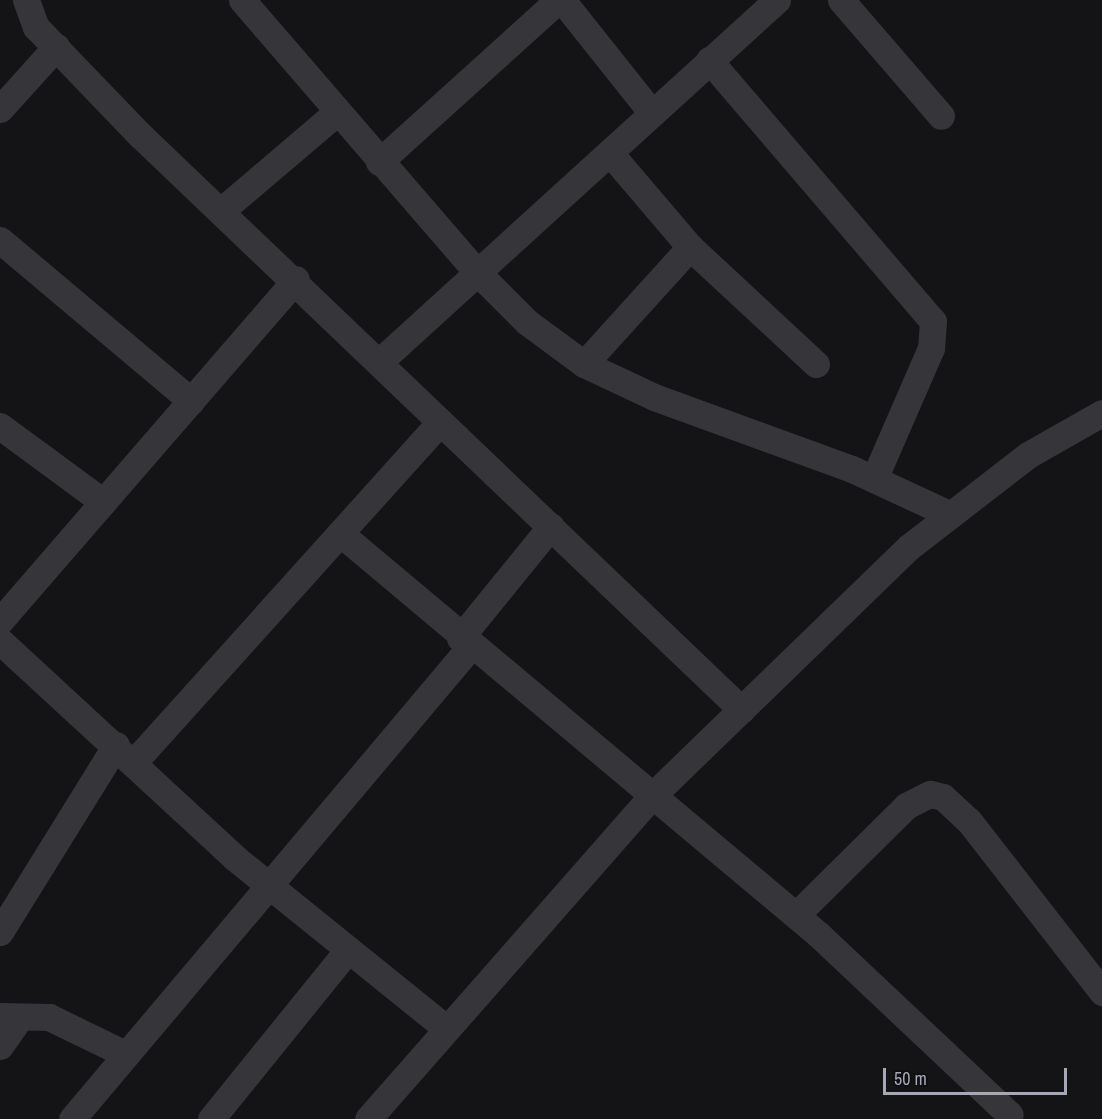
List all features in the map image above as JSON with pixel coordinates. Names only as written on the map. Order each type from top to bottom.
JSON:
[{"type":"street","points":[[26,0],[36,27],[56,47],[222,210],[296,279],[439,423],[551,526],[742,710]]},
{"type":"street","points":[[242,0],[379,162],[477,272],[527,322],[584,364],[654,397],[874,479],[949,514]]},
{"type":"street","points":[[379,162],[560,0],[651,112]]},
{"type":"street","points":[[379,362],[610,153],[651,112],[777,0]]},
{"type":"street","points":[[841,0],[941,116]]},
{"type":"street","points":[[0,109],[56,47]]},
{"type":"street","points":[[709,60],[933,321],[931,348],[874,479]]},
{"type":"street","points":[[222,210],[337,112]]},
{"type":"street","points":[[610,153],[690,247],[816,364]]},
{"type":"street","points":[[0,240],[191,401]]},
{"type":"street","points":[[584,364],[690,247]]},
{"type":"street","points":[[0,621],[296,279]]},
{"type":"street","points":[[368,1119],[654,795],[742,710],[949,514],[1028,455],[1102,413]]},
{"type":"street","points":[[0,932],[125,754],[341,534],[439,423]]},
{"type":"street","points":[[0,426],[103,502]]},
{"type":"street","points":[[72,1119],[123,1053],[465,642],[551,526]]},
{"type":"street","points":[[341,534],[465,642],[654,795],[890,996],[1010,1116]]},
{"type":"street","points":[[0,641],[266,883],[447,1029]]},
{"type":"street","points":[[796,915],[906,806],[930,794],[943,797],[969,821],[1102,992]]},
{"type":"street","points":[[211,1119],[348,950]]},
{"type":"street","points":[[0,1046],[10,1017],[49,1017],[123,1053]]}]
